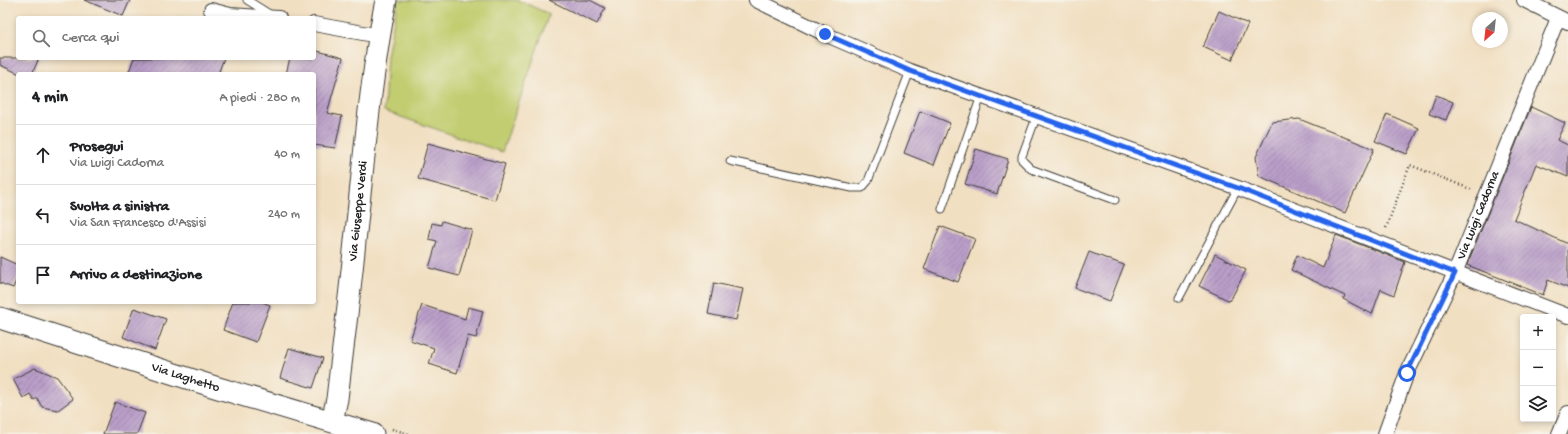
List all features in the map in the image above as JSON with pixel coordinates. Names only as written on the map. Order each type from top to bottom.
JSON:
[{"type":"street","name":"Via Giuseppe Verdi","points":[[328,427],[337,399],[356,241],[362,166],[379,36],[386,0]]},
{"type":"street","points":[[756,0],[827,35],[910,71],[1037,115],[1238,188],[1568,316]]},
{"type":"street","points":[[1524,0],[1563,20]]},
{"type":"street","points":[[211,10],[230,15],[253,16]]},
{"type":"street","name":"Via Luigi Cadorna","points":[[1384,434],[1407,373],[1455,273],[1486,195],[1563,20]]},
{"type":"street","points":[[316,24],[379,36]]},
{"type":"street","name":"Via Laghetto","points":[[0,318],[215,387],[328,427],[373,434]]},
{"type":"street","points":[[1559,434],[1568,413]]},
{"type":"lane","points":[[247,0],[274,16]]},
{"type":"lane","points":[[730,161],[852,188],[862,188],[868,182],[910,71]]},
{"type":"lane","points":[[942,209],[981,96]]},
{"type":"lane","points":[[1037,115],[1022,156],[1022,160],[1026,165],[1053,177],[1115,200]]},
{"type":"lane","points":[[1179,298],[1238,188]]},
{"type":"path","points":[[1380,243],[1410,165],[1486,195]]},
{"type":"green space","points":[[398,0],[518,0],[549,14],[502,152],[384,111],[387,56]]},
{"type":"building","points":[[84,0],[130,0],[123,16]]},
{"type":"building","points":[[549,0],[590,0],[605,8],[597,24]]},
{"type":"building","points":[[1219,11],[1248,24],[1232,60],[1203,47]]},
{"type":"building","points":[[316,51],[343,58],[327,113],[342,116],[335,148],[316,145],[316,72],[286,72],[290,60],[316,60]]},
{"type":"building","points":[[0,58],[38,60],[33,72],[16,72],[0,65]]},
{"type":"building","points":[[133,60],[223,60],[219,72],[129,72]]},
{"type":"building","points":[[1436,95],[1453,102],[1446,120],[1429,114]]},
{"type":"building","points":[[1531,107],[1565,123],[1557,140],[1568,145],[1568,177],[1536,164],[1514,219],[1568,244],[1568,288],[1548,280],[1543,295],[1467,265]]},
{"type":"building","points":[[920,111],[950,123],[934,165],[904,153]]},
{"type":"building","points":[[1387,114],[1419,128],[1407,154],[1375,141]]},
{"type":"building","points":[[1299,119],[1374,149],[1345,213],[1259,176],[1256,157],[1272,122]]},
{"type":"building","points":[[428,143],[505,164],[495,200],[418,179]]},
{"type":"building","points":[[976,149],[1008,159],[997,194],[965,184]]},
{"type":"building","points":[[442,221],[472,230],[459,276],[429,268],[437,241],[429,239],[432,223],[441,225]]},
{"type":"building","points":[[940,226],[975,239],[958,282],[924,269]]},
{"type":"building","points":[[1336,235],[1405,262],[1394,295],[1381,289],[1372,314],[1343,299],[1345,296],[1291,270],[1297,255],[1323,268]]},
{"type":"building","points":[[1089,252],[1124,265],[1110,301],[1075,288]]},
{"type":"building","points":[[1215,254],[1246,270],[1230,301],[1199,286]]},
{"type":"building","points":[[0,257],[16,264],[16,281],[13,288],[0,283]]},
{"type":"building","points":[[714,283],[743,289],[736,320],[708,314]]},
{"type":"building","points":[[232,304],[270,305],[256,342],[223,330]]},
{"type":"building","points":[[422,305],[465,319],[468,307],[483,311],[476,338],[468,336],[457,373],[429,364],[434,348],[410,340]]},
{"type":"building","points":[[134,308],[166,319],[155,350],[123,337]]},
{"type":"building","points":[[289,348],[323,358],[313,388],[280,378]]},
{"type":"building","points":[[35,368],[57,377],[73,399],[58,410],[42,407],[37,398],[34,400],[30,394],[23,398],[13,379]]},
{"type":"building","points":[[115,402],[145,413],[137,434],[103,434]]},
{"type":"route","points":[[825,34],[910,71],[1238,188],[1364,236],[1455,273],[1407,373]]}]
